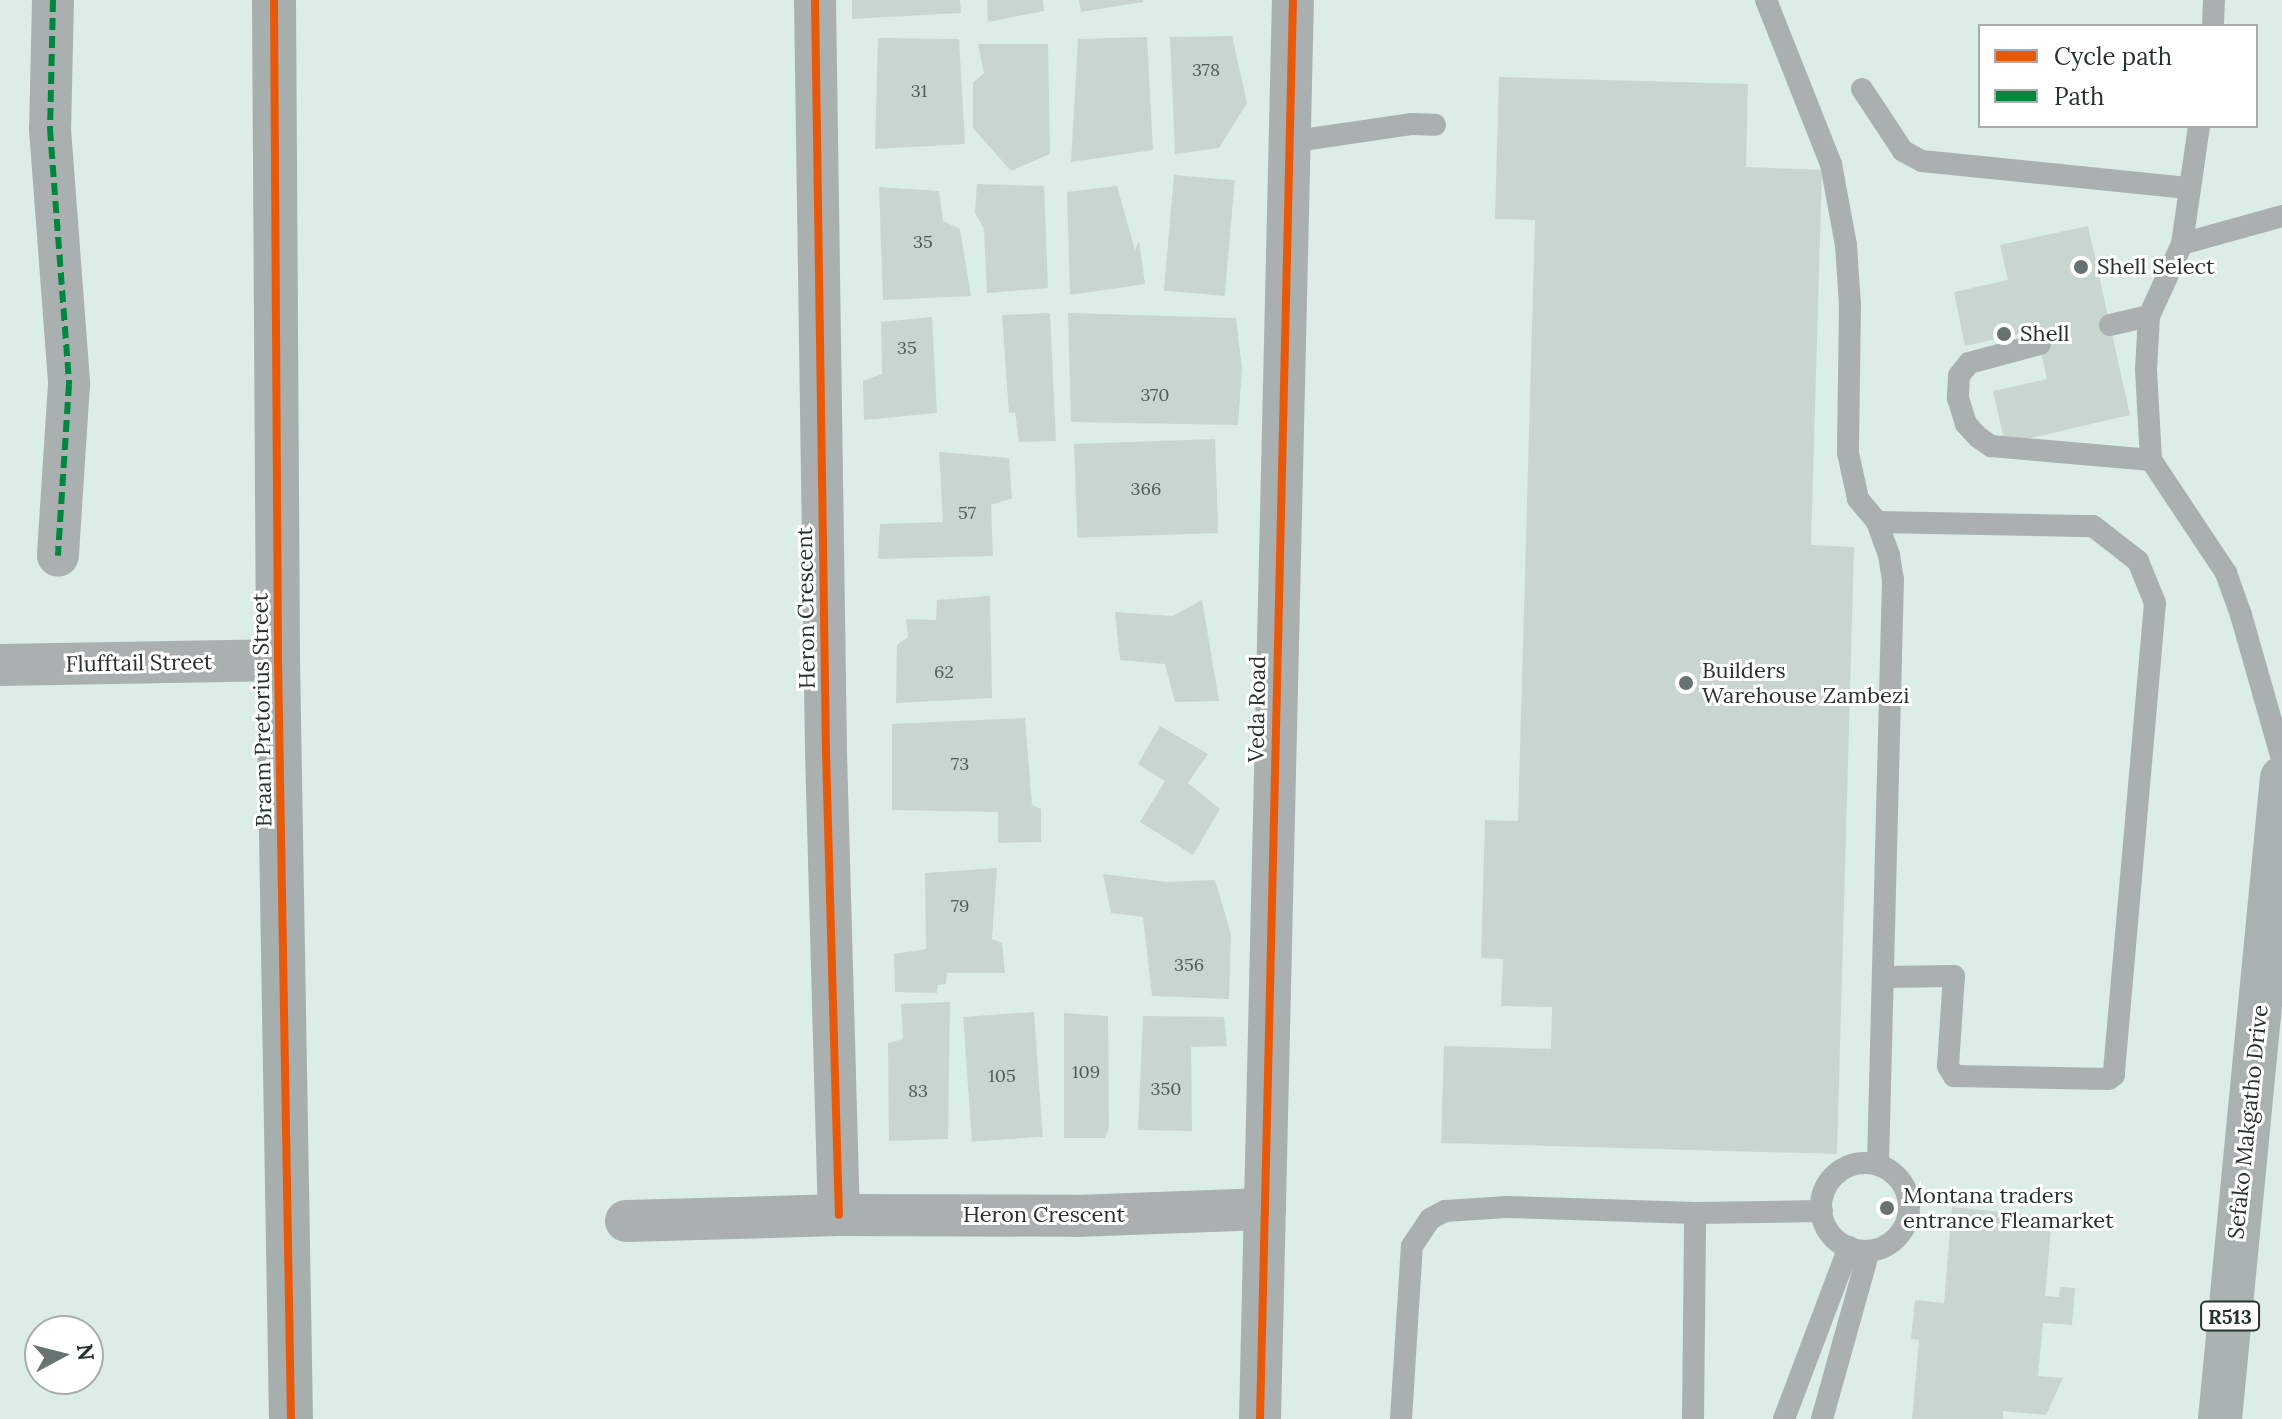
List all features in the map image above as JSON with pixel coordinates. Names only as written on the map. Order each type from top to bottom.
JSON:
[{"type":"main road","name":"Sefako Makgatho Drive","points":[[2220,1419],[2282,778]]},
{"type":"street","points":[[53,0],[50,129],[69,384],[58,556]]},
{"type":"street","name":"Braam Pretorius Street","points":[[274,0],[278,660],[291,1419]]},
{"type":"street","name":"Heron Crescent","points":[[815,0],[826,753],[839,1215],[1076,1216],[1265,1209]]},
{"type":"street","name":"Veda Road","points":[[1260,1419],[1293,0]]},
{"type":"street","name":"Flufftail Street","points":[[0,665],[278,660]]},
{"type":"street","points":[[626,1221],[839,1215]]},
{"type":"lane","points":[[1766,0],[1831,164],[1846,245],[1850,305],[1848,453],[1858,499],[1877,522],[1889,555],[1894,601],[1878,1164]]},
{"type":"lane","points":[[2213,24],[2214,0]]},
{"type":"lane","points":[[1862,89],[1903,151],[1922,161],[2190,188]]},
{"type":"lane","points":[[1289,142],[1411,124],[1435,125]]},
{"type":"lane","points":[[2199,128],[2182,244],[2149,316],[2146,370],[2151,460],[2226,573],[2282,759]]},
{"type":"lane","points":[[2182,244],[2282,216]]},
{"type":"lane","points":[[2110,325],[2149,316]]},
{"type":"lane","points":[[2040,344],[1969,363],[1959,376],[1958,398],[1966,424],[1978,437],[1991,446],[2151,460]]},
{"type":"lane","points":[[1877,522],[2093,526],[2138,561],[2155,603],[2114,1075],[2109,1079],[1954,1076],[1948,1066],[1954,976],[1883,977]]},
{"type":"lane","points":[[1860,1163],[1878,1164],[1901,1182],[1909,1210],[1897,1238],[1859,1249],[1831,1235],[1822,1211],[1823,1194],[1831,1179],[1844,1168],[1860,1163]]},
{"type":"lane","points":[[1401,1419],[1412,1246],[1430,1219],[1445,1211],[1507,1207],[1695,1213],[1822,1211]]},
{"type":"lane","points":[[1693,1419],[1695,1213]]},
{"type":"lane","points":[[1784,1419],[1859,1249]]},
{"type":"lane","points":[[1822,1419],[1859,1249]]},
{"type":"building","points":[[852,0],[960,0],[961,13],[852,19]]},
{"type":"building","points":[[987,0],[1043,0],[1044,11],[988,22]]},
{"type":"building","points":[[1079,0],[1143,0],[1143,2],[1081,12]]},
{"type":"building","points":[[1232,36],[1247,103],[1219,148],[1175,154],[1170,37]]},
{"type":"building","points":[[1147,37],[1153,150],[1071,162],[1078,39]]},
{"type":"building","points":[[878,38],[959,39],[965,144],[875,149]]},
{"type":"building","points":[[978,44],[1048,44],[1050,154],[1011,171],[973,128],[973,83],[984,73]]},
{"type":"building","name":"Builders Warehouse Zambezi","points":[[1499,77],[1748,84],[1746,167],[1822,170],[1811,545],[1854,547],[1837,1154],[1441,1143],[1444,1046],[1551,1049],[1552,1007],[1501,1006],[1503,959],[1481,958],[1485,820],[1518,821],[1535,220],[1495,219]]},
{"type":"building","points":[[1174,175],[1235,180],[1225,296],[1164,291]]},
{"type":"building","points":[[977,184],[1044,186],[1048,288],[987,293],[984,229],[975,213]]},
{"type":"building","points":[[1117,186],[1135,250],[1139,241],[1145,284],[1070,295],[1067,192]]},
{"type":"building","points":[[879,187],[939,191],[943,221],[960,229],[971,296],[883,300]]},
{"type":"building","points":[[2088,226],[2130,415],[2005,444],[1993,391],[2047,379],[2036,330],[1965,346],[1954,292],[2008,280],[2000,245]]},
{"type":"building","points":[[1050,313],[1056,441],[1019,442],[1015,412],[1009,413],[1002,315]]},
{"type":"building","points":[[1068,313],[1236,318],[1242,368],[1238,425],[1071,422]]},
{"type":"building","points":[[932,317],[937,413],[864,420],[863,381],[882,374],[881,322]]},
{"type":"building","points":[[1215,439],[1218,533],[1077,538],[1074,444]]},
{"type":"building","points":[[939,452],[1009,458],[1012,498],[991,505],[993,556],[878,559],[880,524],[943,522]]},
{"type":"building","points":[[990,596],[992,698],[896,703],[897,645],[908,637],[906,619],[936,620],[937,600]]},
{"type":"building","points":[[1202,600],[1219,701],[1175,702],[1165,664],[1120,660],[1115,612],[1173,616]]},
{"type":"building","points":[[1025,718],[1032,805],[1041,809],[1041,842],[998,843],[998,812],[892,810],[892,724]]},
{"type":"building","points":[[1160,726],[1208,754],[1188,783],[1220,809],[1193,855],[1140,822],[1165,781],[1138,764]]},
{"type":"building","points":[[997,868],[992,939],[1002,943],[1005,973],[947,973],[946,984],[938,985],[937,993],[895,992],[894,954],[926,949],[925,873]]},
{"type":"building","points":[[1103,874],[1167,882],[1215,880],[1231,934],[1229,999],[1152,996],[1143,917],[1111,913]]},
{"type":"building","points":[[950,1002],[948,1139],[889,1141],[888,1043],[903,1039],[901,1004]]},
{"type":"building","points":[[1034,1012],[1043,1137],[972,1142],[963,1017]]},
{"type":"building","points":[[1064,1013],[1108,1016],[1109,1128],[1105,1138],[1064,1138]]},
{"type":"building","points":[[1143,1016],[1224,1017],[1227,1046],[1191,1047],[1192,1131],[1138,1130]]},
{"type":"building","points":[[1952,1207],[2052,1217],[2045,1296],[2059,1297],[2060,1287],[2075,1288],[2072,1325],[2043,1323],[2038,1376],[2063,1378],[2046,1415],[2003,1411],[2003,1419],[1912,1419],[1919,1340],[1911,1339],[1915,1300],[1944,1303]]},
{"type":"marked path","points":[[53,0],[50,129],[69,384],[58,556]]},
{"type":"cycle path","points":[[274,0],[278,660],[291,1419]]},
{"type":"cycle path","points":[[815,0],[826,753],[839,1215]]},
{"type":"cycle path","points":[[1260,1419],[1293,0]]},
{"type":"place","name":"Shell Select","points":[[2081,267]]},
{"type":"place","name":"Shell","points":[[2004,334]]},
{"type":"place","name":"Builders Warehouse Zambezi","points":[[1686,683]]},
{"type":"place","name":"Montana traders entrance Fleamarket","points":[[1887,1208]]}]
